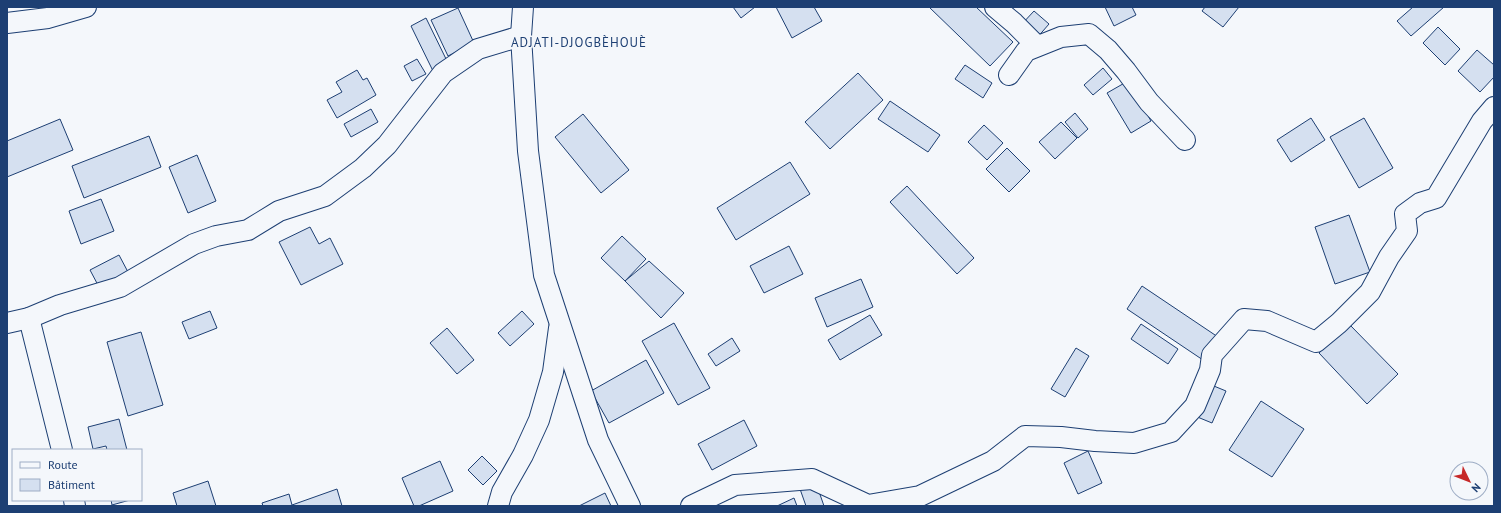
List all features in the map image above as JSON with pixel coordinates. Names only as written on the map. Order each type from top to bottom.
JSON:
[{"type":"street","points":[[7,23],[48,18],[86,7]]},
{"type":"street","points":[[523,7],[521,36],[528,151],[544,274],[598,440],[630,506]]},
{"type":"street","points":[[995,7],[1014,23],[1037,46]]},
{"type":"street","points":[[1009,75],[1026,51],[1061,37],[1089,34],[1108,50],[1149,102],[1185,140]]},
{"type":"street","points":[[7,323],[29,318],[60,305],[120,287],[194,244],[216,236],[248,230],[279,211],[325,196],[363,168],[387,145],[443,73],[478,49],[521,36]]},
{"type":"street","points":[[691,506],[735,485],[812,479],[839,499],[868,505],[920,496],[993,461],[1025,436],[1061,437],[1095,441],[1134,443],[1171,432],[1195,406],[1210,370],[1212,355],[1244,319],[1267,321],[1316,342],[1339,323],[1370,292],[1389,257],[1407,231],[1405,214],[1420,203],[1436,198],[1482,121],[1494,107]]},
{"type":"street","points":[[29,318],[62,449]]},
{"type":"street","points":[[498,506],[502,492],[523,455],[539,420],[553,372],[560,324]]},
{"type":"building","points":[[733,7],[755,7],[741,18]]},
{"type":"building","points":[[776,7],[814,7],[822,21],[792,38]]},
{"type":"building","points":[[929,7],[976,7],[1013,42],[990,66]]},
{"type":"building","points":[[1105,7],[1132,7],[1136,15],[1114,26]]},
{"type":"building","points":[[1205,7],[1239,7],[1223,27],[1202,11]]},
{"type":"building","points":[[1413,7],[1444,7],[1411,36],[1397,21]]},
{"type":"building","points":[[458,8],[474,43],[448,56],[431,20]]},
{"type":"building","points":[[1034,11],[1049,24],[1036,39],[1021,25]]},
{"type":"building","points":[[426,18],[448,63],[433,71],[411,26]]},
{"type":"building","points":[[1438,27],[1460,49],[1445,65],[1423,43]]},
{"type":"building","points":[[1477,50],[1494,65],[1494,77],[1480,92],[1458,71]]},
{"type":"building","points":[[417,59],[426,74],[412,81],[404,66]]},
{"type":"building","points":[[965,65],[992,83],[983,98],[955,79]]},
{"type":"building","points":[[1103,68],[1112,79],[1093,95],[1084,85]]},
{"type":"building","points":[[357,70],[363,80],[367,78],[376,95],[337,118],[327,100],[342,92],[336,82]]},
{"type":"building","points":[[858,73],[883,100],[830,149],[805,122]]},
{"type":"building","points":[[1128,81],[1151,121],[1131,133],[1107,93]]},
{"type":"building","points":[[890,101],[940,135],[928,152],[878,119]]},
{"type":"building","points":[[371,109],[378,122],[351,137],[344,124]]},
{"type":"building","points":[[1075,113],[1088,129],[1078,138],[1065,122]]},
{"type":"building","points":[[583,114],[629,170],[601,193],[555,137]]},
{"type":"building","points":[[1311,118],[1325,140],[1291,162],[1277,140]]},
{"type":"building","points":[[1364,118],[1393,168],[1359,188],[1330,137]]},
{"type":"building","points":[[60,119],[73,150],[7,177],[7,141]]},
{"type":"building","points":[[1061,122],[1077,138],[1055,159],[1039,142]]},
{"type":"building","points":[[984,125],[1003,143],[987,160],[968,142]]},
{"type":"building","points":[[149,136],[161,167],[84,198],[72,166]]},
{"type":"building","points":[[1007,148],[1030,171],[1009,192],[986,169]]},
{"type":"building","points":[[197,155],[216,201],[188,213],[169,167]]},
{"type":"building","points":[[790,162],[810,194],[736,240],[717,208]]},
{"type":"building","points":[[907,186],[974,258],[957,274],[890,202]]},
{"type":"building","points":[[101,199],[114,231],[81,244],[69,211]]},
{"type":"building","points":[[1349,215],[1370,272],[1335,284],[1315,227]]},
{"type":"building","points":[[310,227],[319,244],[330,238],[343,264],[301,285],[279,242]]},
{"type":"building","points":[[622,236],[646,259],[625,281],[601,258]]},
{"type":"building","points":[[789,246],[803,274],[764,293],[750,266]]},
{"type":"building","points":[[119,255],[128,272],[99,287],[90,270]]},
{"type":"building","points":[[649,261],[684,293],[661,318],[625,281]]},
{"type":"building","points":[[861,279],[873,307],[827,327],[815,298]]},
{"type":"building","points":[[1142,286],[1218,337],[1203,360],[1127,309]]},
{"type":"building","points":[[210,311],[217,328],[189,339],[182,322]]},
{"type":"building","points":[[522,311],[534,324],[510,346],[498,333]]},
{"type":"building","points":[[870,315],[882,335],[840,360],[828,340]]},
{"type":"building","points":[[674,323],[710,388],[678,405],[642,341]]},
{"type":"building","points":[[1141,324],[1178,349],[1168,364],[1131,339]]},
{"type":"building","points":[[1349,324],[1398,374],[1367,404],[1319,353]]},
{"type":"building","points":[[447,328],[474,360],[457,374],[430,343]]},
{"type":"building","points":[[141,332],[163,405],[128,416],[107,342]]},
{"type":"building","points":[[732,338],[740,351],[716,366],[708,354]]},
{"type":"building","points":[[1076,348],[1089,356],[1065,397],[1051,389]]},
{"type":"building","points":[[646,360],[664,393],[609,423],[591,391]]},
{"type":"building","points":[[1209,384],[1226,391],[1212,423],[1195,416]]},
{"type":"building","points":[[1261,401],[1304,429],[1272,477],[1229,450]]},
{"type":"building","points":[[119,419],[127,449],[107,449],[106,446],[93,449],[88,427]]},
{"type":"building","points":[[744,420],[757,446],[712,470],[698,444]]},
{"type":"building","points":[[1088,451],[1102,483],[1078,494],[1064,463]]},
{"type":"building","points":[[482,456],[497,471],[483,485],[468,470]]},
{"type":"building","points":[[440,461],[453,491],[419,506],[414,506],[402,478]]},
{"type":"building","points":[[208,481],[216,506],[177,506],[173,493]]},
{"type":"building","points":[[816,483],[824,506],[806,506],[800,489]]},
{"type":"building","points":[[337,489],[342,506],[263,506],[262,503],[289,494],[292,505]]},
{"type":"building","points":[[605,493],[611,506],[579,506]]},
{"type":"building","points":[[794,498],[797,506],[777,506]]},
{"type":"building","points":[[111,501],[126,501],[112,505]]},
{"type":"district","name":"ADJATI-DJOGBÈHOUÈ","points":[[579,42]]}]
